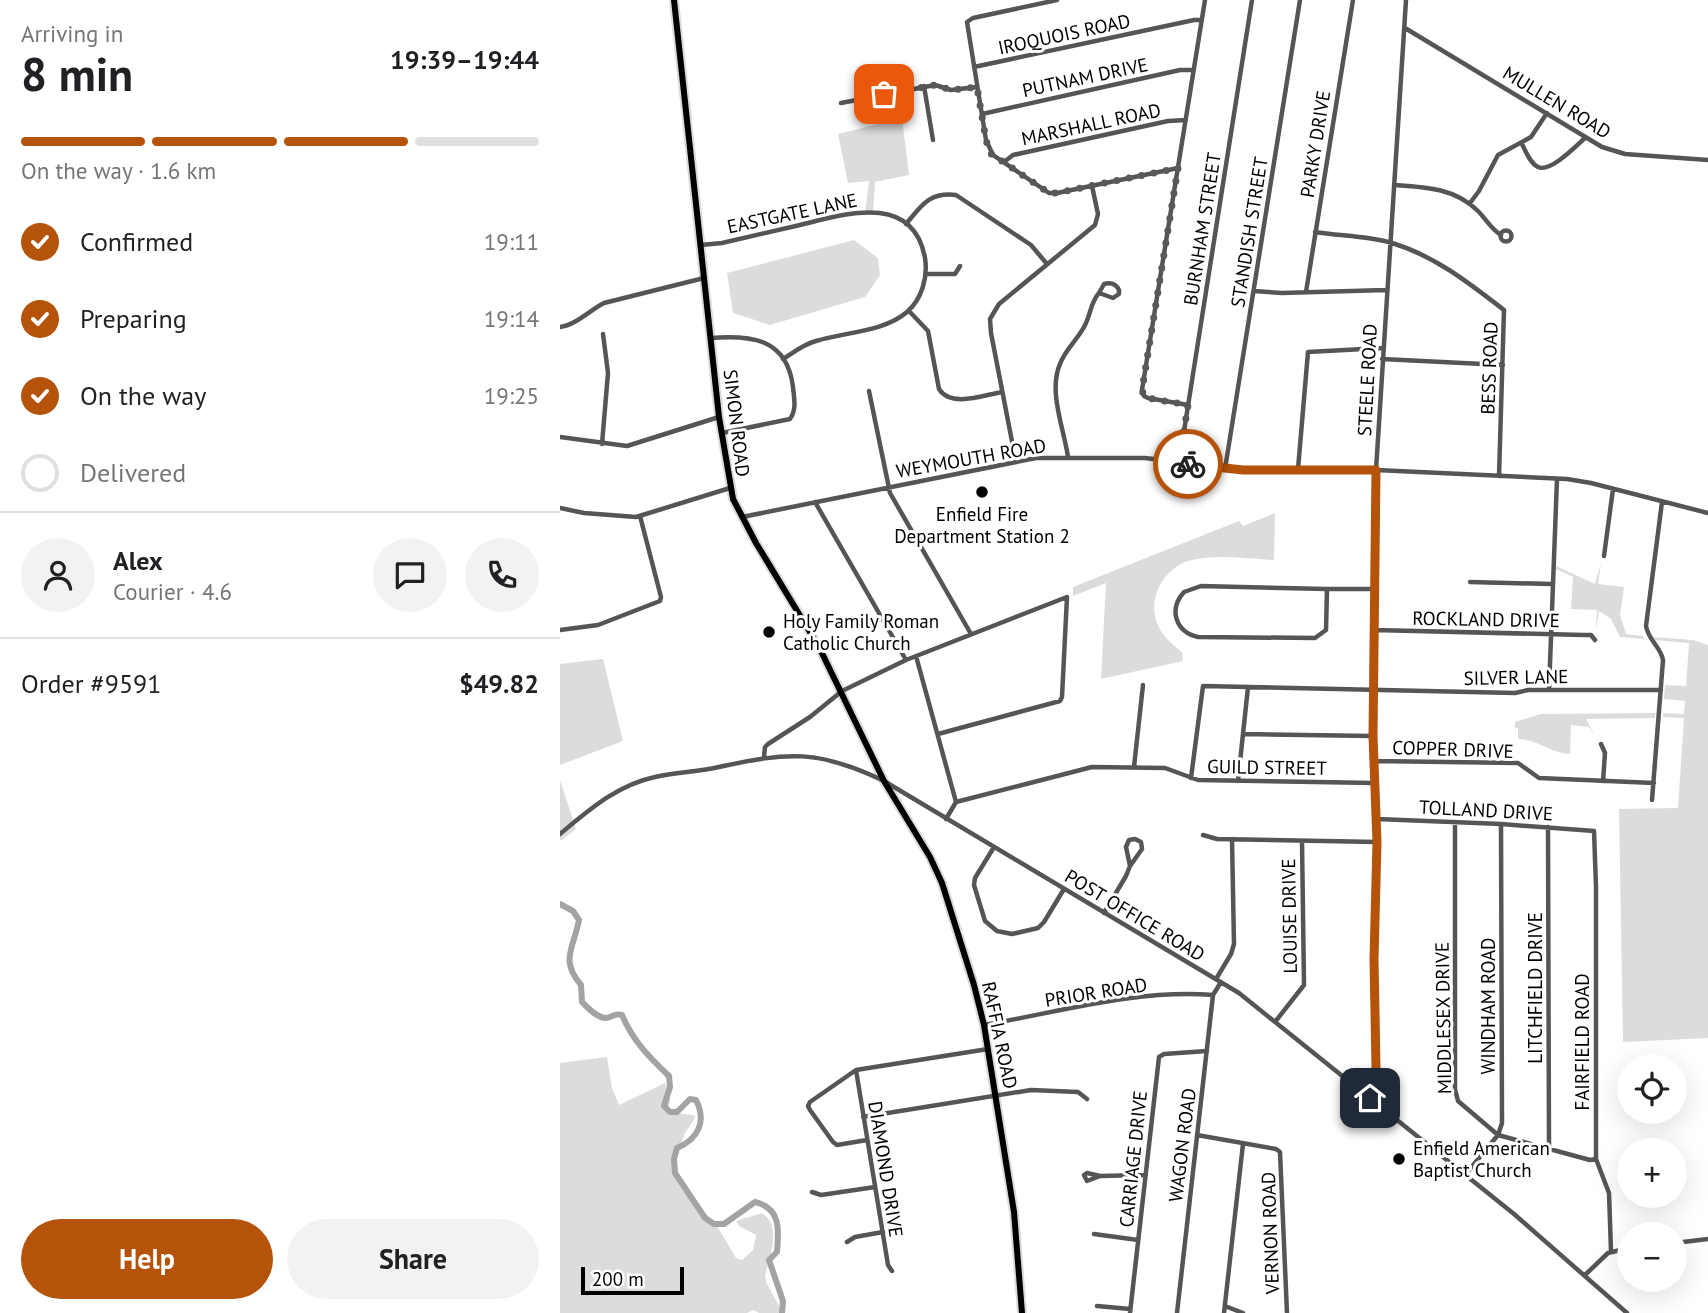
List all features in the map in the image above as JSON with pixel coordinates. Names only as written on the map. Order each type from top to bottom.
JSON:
[{"type":"main road","name":"SIMON ROAD","points":[[674,0],[719,417],[730,488],[741,518],[808,626],[884,781]]},
{"type":"main road","name":"RAFFIA ROAD","points":[[884,781],[932,861],[968,962],[984,1025],[1014,1210],[1022,1313]]},
{"type":"street","points":[[1057,0],[972,18],[967,22],[987,148],[993,155],[1049,193],[1178,168]]},
{"type":"street","points":[[1188,405],[1148,398],[1142,390],[1205,0]]},
{"type":"street","name":"BURNHAM STREET","points":[[1179,463],[1252,0]]},
{"type":"street","name":"STANDISH STREET","points":[[1225,469],[1300,0]]},
{"type":"street","name":"PARKY DRIVE","points":[[1306,292],[1353,0]]},
{"type":"street","name":"STEELE ROAD","points":[[1370,1098],[1375,1081],[1377,819],[1373,736],[1373,631],[1376,470],[1406,0]]},
{"type":"street","name":"IROQUOIS ROAD","points":[[973,68],[1202,20]]},
{"type":"street","name":"MULLEN ROAD","points":[[1405,28],[1609,150],[1625,154],[1708,160]]},
{"type":"street","name":"PUTNAM DRIVE","points":[[982,114],[1180,70],[1194,70]]},
{"type":"street","points":[[841,103],[924,86],[938,85],[951,90],[977,87]]},
{"type":"street","points":[[924,86],[933,140]]},
{"type":"street","points":[[1469,203],[1479,191],[1498,155],[1531,138],[1547,113]]},
{"type":"street","name":"MARSHALL ROAD","points":[[1004,162],[1013,155],[1168,121],[1186,120]]},
{"type":"street","points":[[1522,144],[1530,160],[1544,168],[1555,163],[1585,138]]},
{"type":"street","points":[[1394,185],[1443,190],[1469,203],[1501,235]]},
{"type":"street","points":[[1016,462],[990,325],[992,314],[999,304],[1097,221],[1092,186]]},
{"type":"street","points":[[783,359],[808,344],[889,323],[909,311],[920,294],[926,274],[919,241],[906,224],[922,204],[932,197],[956,195],[1031,245],[1047,264]]},
{"type":"street","name":"EASTGATE LANE","points":[[701,245],[722,243],[860,211],[885,213],[906,224]]},
{"type":"street","points":[[1315,232],[1390,243]]},
{"type":"street","name":"BESS ROAD","points":[[1390,243],[1451,270],[1504,310],[1499,476]]},
{"type":"street","points":[[926,274],[955,274],[961,266]]},
{"type":"street","points":[[560,327],[568,326],[589,310],[604,303],[705,278]]},
{"type":"street","points":[[1254,291],[1272,293],[1386,290]]},
{"type":"street","points":[[1068,457],[1056,389],[1057,373],[1064,356],[1084,329],[1092,301],[1099,293]]},
{"type":"street","points":[[909,311],[928,331],[939,389],[943,395],[954,400],[1002,392]]},
{"type":"street","points":[[602,443],[608,373],[603,334]]},
{"type":"street","points":[[711,338],[750,337],[764,342],[783,359],[793,385],[795,407],[792,416],[786,421],[721,433]]},
{"type":"street","points":[[1298,469],[1308,352],[1382,348]]},
{"type":"street","points":[[1382,359],[1503,365]]},
{"type":"street","points":[[869,391],[888,487],[971,634]]},
{"type":"street","points":[[560,437],[634,444],[719,417]]},
{"type":"street","name":"WEYMOUTH ROAD","points":[[741,518],[1036,458],[1068,457],[1145,458],[1225,469],[1376,470],[1557,479],[1591,483],[1708,513]]},
{"type":"street","points":[[1549,690],[1557,479]]},
{"type":"street","points":[[560,508],[584,513],[640,516],[730,488]]},
{"type":"street","points":[[1604,556],[1613,489]]},
{"type":"street","points":[[814,502],[906,660]]},
{"type":"street","points":[[1652,800],[1662,655],[1650,639],[1646,626],[1662,502]]},
{"type":"street","points":[[560,630],[598,625],[660,601],[640,516]]},
{"type":"street","points":[[1469,582],[1551,584]]},
{"type":"street","points":[[1327,589],[1327,626],[1323,633],[1315,638],[1198,637],[1188,635],[1181,629],[1175,617],[1177,600],[1184,592],[1194,587],[1374,589]]},
{"type":"street","points":[[764,757],[768,744],[810,717],[842,691],[906,660],[1067,597],[1060,701],[938,734]]},
{"type":"street","name":"ROCKLAND DRIVE","points":[[1373,631],[1591,635],[1595,640]]},
{"type":"street","points":[[916,656],[956,802],[946,819]]},
{"type":"street","points":[[1134,767],[1143,685]]},
{"type":"street","name":"SILVER LANE","points":[[1191,778],[1203,686],[1515,693],[1528,690],[1661,690]]},
{"type":"street","points":[[1238,781],[1248,687]]},
{"type":"street","points":[[1244,734],[1373,736]]},
{"type":"street","points":[[1601,744],[1605,753],[1603,781]]},
{"type":"street","name":"POST OFFICE ROAD","points":[[560,834],[603,800],[631,785],[655,777],[764,757],[827,759],[856,767],[1219,980],[1275,1021],[1465,1175],[1627,1313]]},
{"type":"street","name":"COPPER DRIVE","points":[[1374,761],[1518,763],[1539,778],[1654,783]]},
{"type":"street","name":"GUILD STREET","points":[[956,802],[1082,768],[1165,768],[1191,778],[1238,781],[1375,783]]},
{"type":"street","name":"TOLLAND DRIVE","points":[[1377,819],[1594,831]]},
{"type":"street","name":"MIDDLESEX DRIVE","points":[[1455,822],[1456,1097],[1498,1135],[1590,1160],[1596,1159]]},
{"type":"street","name":"WINDHAM ROAD","points":[[1498,1135],[1502,1123],[1501,824]]},
{"type":"street","name":"LITCHFIELD DRIVE","points":[[1548,827],[1549,1149]]},
{"type":"street","name":"FAIRFIELD ROAD","points":[[1594,831],[1596,1159],[1609,1193],[1611,1251]]},
{"type":"street","points":[[1203,835],[1232,839],[1377,842]]},
{"type":"street","points":[[1104,913],[1142,849],[1141,842],[1135,839],[1129,841],[1126,847],[1130,866]]},
{"type":"street","name":"WAGON ROAD","points":[[1177,1313],[1213,995],[1234,944],[1232,839]]},
{"type":"street","name":"LOUISE DRIVE","points":[[1275,1021],[1304,985],[1302,841]]},
{"type":"street","points":[[994,847],[975,878],[974,885],[985,921],[997,931],[1012,934],[1038,928],[1045,922],[1064,889]]},
{"type":"street","name":"PRIOR ROAD","points":[[984,1025],[1130,999],[1182,994],[1213,995]]},
{"type":"street","points":[[867,1140],[837,1145],[808,1106],[810,1102],[856,1070],[988,1049]]},
{"type":"street","name":"CARRIAGE DRIVE","points":[[1130,1311],[1159,1057],[1164,1054],[1207,1051]]},
{"type":"street","name":"DIAMOND DRIVE","points":[[856,1070],[891,1270]]},
{"type":"street","points":[[863,1116],[996,1094],[1055,1089],[1078,1093],[1087,1099]]},
{"type":"street","name":"VERNON ROAD","points":[[1198,1135],[1276,1149],[1280,1152],[1287,1313]]},
{"type":"street","points":[[1465,1175],[1498,1135]]},
{"type":"street","points":[[1224,1313],[1243,1144]]},
{"type":"street","points":[[1100,1176],[1145,1175]]},
{"type":"street","points":[[812,1192],[821,1195],[875,1187]]},
{"type":"street","points":[[847,1242],[855,1237],[883,1232]]},
{"type":"street","points":[[1094,1234],[1138,1240]]},
{"type":"street","points":[[1687,1242],[1708,1239]]},
{"type":"street","points":[[1585,1275],[1611,1251],[1617,1250]]},
{"type":"street","points":[[1097,1306],[1130,1311]]},
{"type":"street","name":"VERNON ROAD","points":[[1225,1306],[1243,1313]]},
{"type":"shaded area","points":[[902,118],[909,175],[875,182],[873,213],[865,213],[869,181],[848,183],[838,134]]},
{"type":"shaded area","points":[[854,240],[878,258],[880,275],[865,297],[770,325],[733,313],[727,273]]},
{"type":"shaded area","points":[[1275,513],[1274,560],[1223,557],[1192,560],[1174,569],[1161,584],[1154,603],[1157,623],[1164,636],[1182,652],[1183,661],[1101,679],[1106,583],[1073,596],[1073,587],[1239,521],[1243,526]]},
{"type":"shaded area","points":[[1601,564],[1598,584],[1624,587],[1620,615],[1626,634],[1643,636],[1645,639],[1620,637],[1611,619],[1599,611],[1596,631],[1597,610],[1571,609],[1573,577],[1556,569],[1556,566],[1595,584]]},
{"type":"shaded area","points":[[1652,637],[1693,640],[1708,645],[1708,1038],[1623,1042],[1619,809],[1678,808],[1684,718],[1663,717],[1663,713],[1684,714],[1685,701],[1664,699],[1665,685],[1686,686],[1689,643],[1655,640]]},
{"type":"shaded area","points":[[603,659],[623,741],[560,765],[560,664]]},
{"type":"shaded area","points":[[1655,713],[1655,718],[1586,719],[1595,736],[1589,727],[1571,725],[1570,754],[1518,739],[1518,728],[1515,728],[1515,722],[1541,714]]},
{"type":"shaded area","points":[[560,780],[576,829],[560,841]]},
{"type":"shaded area","points":[[607,1057],[612,1088],[619,1105],[665,1083],[670,1098],[669,1110],[673,1113],[694,1115],[695,1118],[685,1133],[679,1150],[671,1158],[681,1185],[716,1224],[736,1258],[742,1260],[753,1250],[756,1235],[739,1226],[736,1221],[762,1213],[768,1219],[772,1226],[773,1243],[765,1277],[783,1313],[759,1313],[753,1310],[747,1313],[560,1313],[560,1063]]},
{"type":"waterway","points":[[560,904],[573,911],[579,920],[570,961],[571,969],[581,985],[582,1002],[603,1018],[622,1015],[642,1048],[669,1076],[670,1087],[664,1106],[670,1112],[677,1112],[690,1099],[696,1100],[701,1116],[699,1129],[690,1140],[677,1148],[674,1159],[675,1173],[705,1218],[714,1224],[724,1224],[755,1202],[770,1209],[774,1215],[778,1228],[777,1252],[769,1260],[783,1301],[782,1313]]},
{"type":"way so far","points":[[884,94],[935,85],[951,90],[977,87],[990,153],[1049,193],[1178,168],[1142,390],[1148,398],[1188,405],[1179,463],[1188,464]]},
{"type":"place","name":"Enfield Fire Department Station 2","points":[[982,492]]},
{"type":"place","name":"Holy Family Roman Catholic Church","points":[[769,632]]},
{"type":"place","name":"Enfield American Baptist Church","points":[[1399,1159]]},
{"type":"route","points":[[1188,464],[1243,470],[1376,470],[1373,631],[1377,842],[1374,959],[1376,1067],[1375,1086],[1370,1098]]}]
